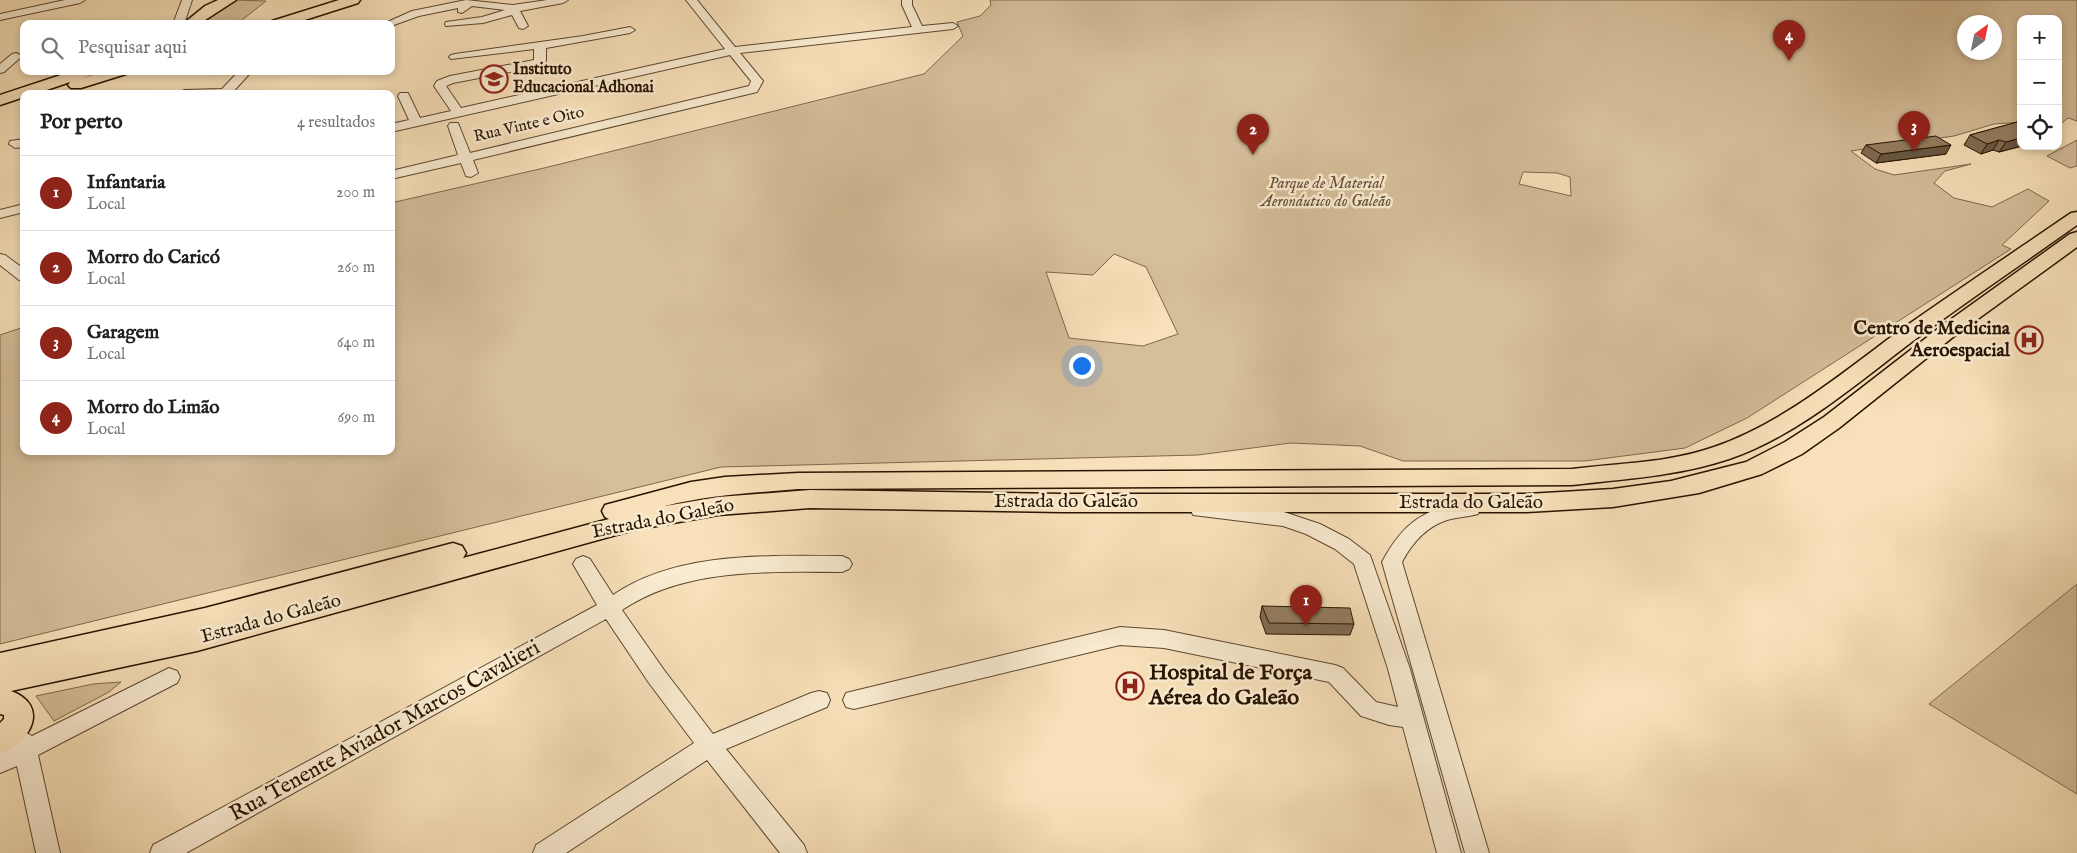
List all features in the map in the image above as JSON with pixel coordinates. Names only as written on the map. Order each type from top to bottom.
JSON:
[{"type":"main road","points":[[195,20],[210,9],[229,0]]},
{"type":"main road","points":[[290,20],[353,0]]},
{"type":"main road","points":[[31,90],[77,75]]},
{"type":"main road","points":[[61,90],[108,75]]},
{"type":"main road","points":[[0,100],[20,93]]},
{"type":"main road","points":[[0,109],[20,102]]},
{"type":"main road","name":"Estrada do Galeão","points":[[0,665],[205,619],[651,501],[725,486],[798,480],[1572,477],[1683,464],[1722,453],[1776,428],[1807,409],[1919,327],[2077,217]]},
{"type":"main road","name":"Estrada do Galeão","points":[[0,682],[197,640],[634,521],[680,512],[761,501],[810,499],[1062,503],[1527,503],[1578,501],[1662,492],[1728,476],[1779,457],[1804,442],[1968,315],[2077,238]]},
{"type":"main road","points":[[0,702],[7,702],[17,709],[15,738]]},
{"type":"street","points":[[0,17],[80,0]]},
{"type":"street","points":[[180,20],[188,0]]},
{"type":"street","points":[[210,9],[222,0]]},
{"type":"street","points":[[450,24],[483,20],[513,9],[562,0]]},
{"type":"street","points":[[691,0],[731,51]]},
{"type":"street","points":[[907,0],[918,29]]},
{"type":"street","points":[[459,14],[470,1]]},
{"type":"street","points":[[395,21],[416,13],[470,1],[513,9],[523,26]]},
{"type":"street","points":[[395,127],[416,123],[456,120],[731,51],[953,26]]},
{"type":"street","points":[[455,57],[630,30]]},
{"type":"street","points":[[471,173],[456,120],[440,86],[441,84],[450,80],[537,64],[540,61],[540,45]]},
{"type":"street","name":"Rua Vinte e Oito","points":[[395,174],[753,89],[757,84],[757,80],[731,51]]},
{"type":"street","points":[[0,70],[16,56]]},
{"type":"street","points":[[227,90],[242,75]]},
{"type":"street","points":[[404,96],[416,123]]},
{"type":"street","points":[[0,214],[20,209]]},
{"type":"street","points":[[4,262],[20,261]]},
{"type":"street","points":[[4,262],[20,274]]},
{"type":"street","points":[[1062,503],[1212,510],[1284,519],[1313,529],[1342,544],[1363,560],[1399,669],[1449,853]]},
{"type":"street","points":[[1477,853],[1392,562],[1399,546],[1411,532],[1428,520],[1447,512],[1527,503]]},
{"type":"street","points":[[583,564],[609,608],[709,746],[795,853]]},
{"type":"street","name":"Rua Tenente Aviador Marcos Cavalieri","points":[[162,853],[609,608],[640,589],[682,574],[735,567],[786,564],[842,564]]},
{"type":"street","points":[[854,700],[1120,636],[1164,639],[1335,674],[1369,709],[1389,715],[1411,718]]},
{"type":"street","points":[[0,748],[15,738],[169,677]]},
{"type":"street","points":[[545,853],[709,746],[819,700]]},
{"type":"street","points":[[0,763],[15,738]]},
{"type":"street","points":[[15,738],[48,853]]},
{"type":"green space","points":[[234,0],[266,1],[242,20],[206,20]]},
{"type":"green space","name":"Parque de Material Aeronáutico do Galeão","points":[[990,0],[2077,0],[2077,121],[2068,118],[2062,123],[2062,15],[2017,15],[2017,122],[1994,124],[1954,136],[1851,151],[1875,169],[1894,175],[1971,164],[1945,171],[1934,183],[1954,198],[1992,207],[2028,189],[2049,201],[2002,245],[2011,249],[1747,418],[1685,448],[1585,461],[1403,461],[1360,446],[1291,443],[1198,455],[721,467],[0,644],[0,335],[20,328],[20,455],[395,455],[395,202],[544,168],[924,74],[963,36],[957,22],[980,16],[991,5]],"holes":[[[1523,172],[1557,173],[1570,177],[1571,196],[1519,184]],[[1114,254],[1146,267],[1178,334],[1143,346],[1069,338],[1046,272],[1093,275]]]},
{"type":"green space","points":[[2077,140],[2077,166],[2070,168],[2047,156],[2062,150],[2062,148]]},
{"type":"green space","points":[[2077,584],[2077,794],[1929,704]]},
{"type":"green space","points":[[121,682],[109,692],[54,721],[36,696],[93,684]]},
{"type":"building","points":[[2017,122],[2017,139],[2006,142],[1999,140],[1987,144],[1970,135]]},
{"type":"building","points":[[1936,136],[1951,145],[1881,154],[1866,145]]},
{"type":"building","points":[[1262,606],[1350,608],[1354,624],[1269,623]]},
{"type":"place","name":"Morro do Limão","points":[[1789,61]]},
{"type":"place","name":"Instituto Educacional Adhonai","points":[[494,79]]},
{"type":"place","name":"Garagem","points":[[1914,152]]},
{"type":"place","name":"Morro do Caricó","points":[[1253,155]]},
{"type":"place","name":"Centro de Medicina Aeroespacial","points":[[2029,340]]},
{"type":"place","name":"Infantaria","points":[[1306,626]]},
{"type":"place","name":"Hospital de Força Aérea do Galeão","points":[[1130,686]]}]
